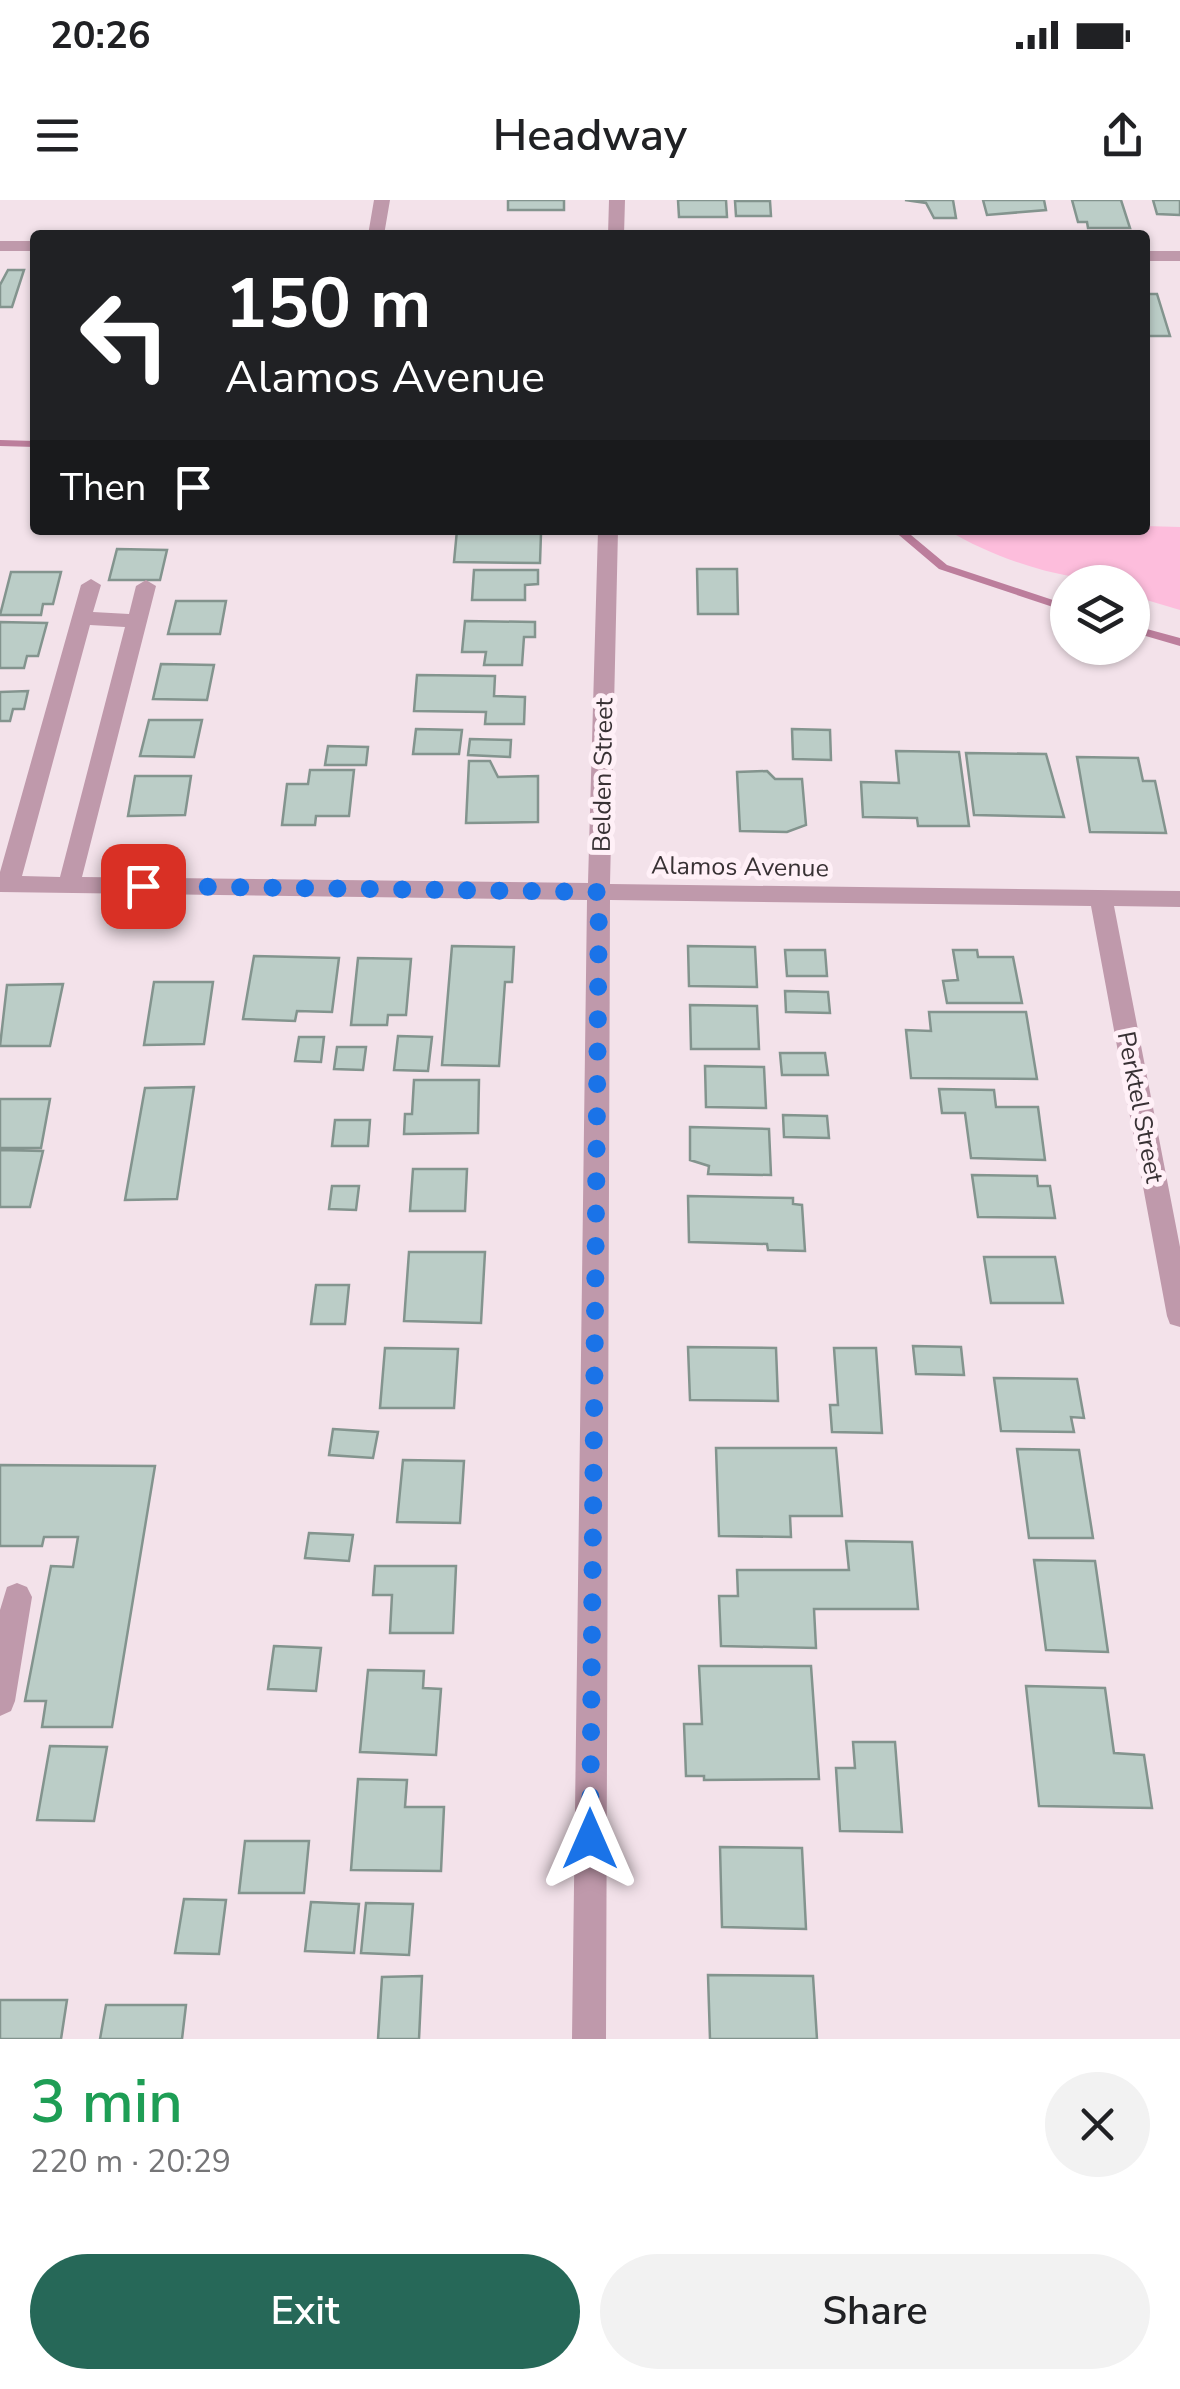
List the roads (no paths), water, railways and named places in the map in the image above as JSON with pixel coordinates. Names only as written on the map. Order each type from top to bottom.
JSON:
[{"type":"street","points":[[377,230],[382,200]]},
{"type":"street","points":[[616,230],[617,200]]},
{"type":"street","points":[[0,246],[30,246]]},
{"type":"street","points":[[1150,256],[1180,256]]},
{"type":"street","name":"Belden Street","points":[[589,2039],[599,892],[608,535]]},
{"type":"street","points":[[4,884],[92,585]]},
{"type":"street","points":[[69,885],[146,586]]},
{"type":"street","points":[[82,618],[136,621]]},
{"type":"street","name":"Alamos Avenue","points":[[4,884],[1180,899]]},
{"type":"street","name":"Perktel Street","points":[[1101,898],[1180,1316]]},
{"type":"street","points":[[0,1700],[16,1597]]},
{"type":"waterway","points":[[0,443],[30,444]]},
{"type":"waterway","points":[[904,535],[943,567],[1050,603]]},
{"type":"waterway","points":[[1150,633],[1180,642]]}]
